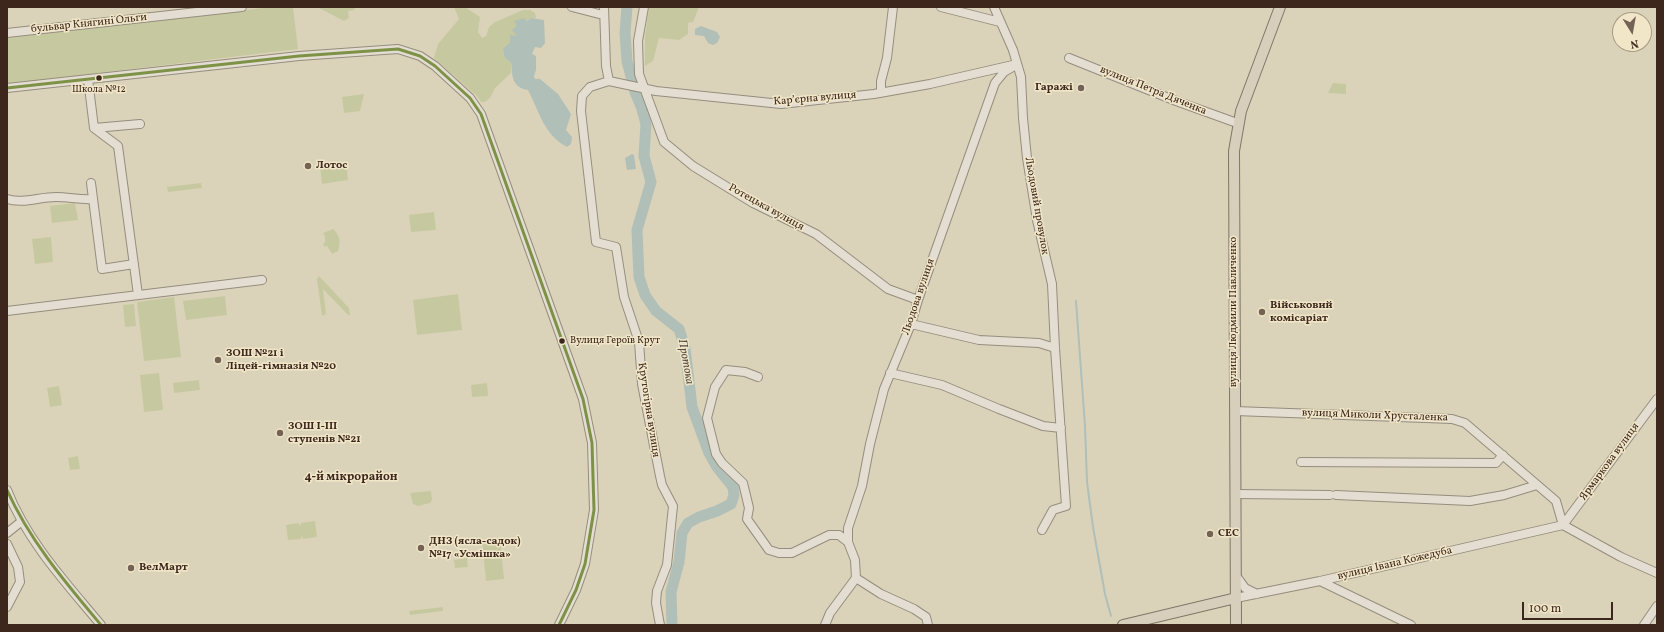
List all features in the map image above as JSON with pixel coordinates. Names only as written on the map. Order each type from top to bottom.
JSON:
[{"type":"main road","name":"вулиця Людмили Павличенко","points":[[1236,621],[1237,581],[1233,165],[1237,123],[1251,80],[1280,7]]},
{"type":"main road","points":[[1220,602],[1233,592],[1237,581]]},
{"type":"main road","name":"вулиця Івана Кожедуба","points":[[1123,625],[1236,598]]},
{"type":"main road","points":[[1220,602],[1227,603],[1232,607],[1236,621]]},
{"type":"street","name":"бульвар Княгині Ольги","points":[[7,33],[242,7]]},
{"type":"street","points":[[572,7],[603,11],[606,66],[609,81]]},
{"type":"street","points":[[644,7],[638,41],[639,74],[645,88]]},
{"type":"street","points":[[881,92],[881,81],[887,58],[893,7]]},
{"type":"street","points":[[941,7],[1000,22]]},
{"type":"street","points":[[994,7],[1013,50],[1017,64]]},
{"type":"street","points":[[7,88],[300,56],[398,49],[420,56],[435,66],[470,98],[481,114],[586,408],[592,443],[594,510],[585,564],[576,590],[559,625]]},
{"type":"street","name":"вулиця Петра Дяченка","points":[[1069,58],[1176,101],[1237,123]]},
{"type":"street","name":"Карʼєрна вулиця","points":[[609,81],[656,91],[781,104],[874,94],[930,84],[1017,64]]},
{"type":"street","name":"Льодова вулиця","points":[[856,578],[855,560],[848,542],[848,528],[862,486],[870,444],[884,389],[911,324],[918,300],[995,83],[1004,72],[1017,64]]},
{"type":"street","name":"Льодовий провулок","points":[[1017,64],[1021,77],[1026,145],[1037,220],[1052,284],[1066,506],[1053,510],[1042,530]]},
{"type":"street","points":[[88,79],[94,128],[118,146],[138,295]]},
{"type":"street","name":"Крутогірна вулиця","points":[[609,81],[590,87],[582,96],[581,111],[596,242],[616,247],[622,290],[639,342],[642,384],[660,476],[662,485],[673,506],[667,565],[657,591],[656,603],[660,625]]},
{"type":"street","name":"Ротецька вулиця","points":[[645,88],[664,142],[693,166],[753,203],[816,234],[888,289],[918,300]]},
{"type":"street","points":[[94,128],[140,124]]},
{"type":"street","points":[[91,183],[102,268],[134,264]]},
{"type":"street","points":[[7,199],[15,202],[56,197],[84,200],[93,199]]},
{"type":"street","points":[[7,311],[262,280]]},
{"type":"street","points":[[911,324],[979,340],[1039,343],[1055,348]]},
{"type":"street","points":[[758,377],[745,372],[726,370],[715,387],[707,418],[716,454],[722,463],[743,483],[749,508],[747,519],[769,550],[778,553],[792,553],[829,535],[839,535],[848,542]]},
{"type":"street","points":[[890,373],[942,384],[1043,426],[1061,428]]},
{"type":"street","name":"Ярмаркова вулиця","points":[[1563,525],[1657,399]]},
{"type":"street","name":"вулиця Миколи Хрусталенка","points":[[1235,411],[1452,419],[1465,423],[1556,501],[1563,525]]},
{"type":"street","points":[[1301,462],[1496,463],[1503,455]]},
{"type":"street","points":[[1235,494],[1333,495],[1470,501],[1504,495],[1537,485]]},
{"type":"street","points":[[7,490],[14,509],[51,565],[101,625]]},
{"type":"street","points":[[7,534],[22,521]]},
{"type":"street","points":[[1563,525],[1621,557],[1657,573]]},
{"type":"street","name":"вулиця Івана Кожедуба","points":[[1236,598],[1320,581],[1563,525]]},
{"type":"street","points":[[7,544],[18,567],[20,582],[7,607]]},
{"type":"street","points":[[825,625],[830,613],[856,578],[881,594],[914,609],[926,617],[928,625]]},
{"type":"street","points":[[1236,621],[1239,606],[1253,594],[1237,581]]},
{"type":"street","points":[[1320,581],[1411,625]]},
{"type":"street","points":[[1644,625],[1657,606]]},
{"type":"green space","points":[[272,7],[293,7],[298,49],[7,84],[7,38]]},
{"type":"green space","points":[[317,7],[355,7],[354,10],[348,11],[349,18],[344,21]]},
{"type":"green space","points":[[454,7],[465,7],[480,17],[478,32],[482,38],[486,36],[489,27],[495,22],[523,10],[530,10],[535,13],[536,18],[531,18],[517,27],[517,36],[510,42],[505,58],[512,64],[511,73],[495,88],[490,98],[485,102],[481,102],[477,96],[434,58],[438,44],[459,19]]},
{"type":"green space","points":[[649,7],[699,7],[693,22],[688,23],[688,34],[679,40],[659,38],[653,61],[645,66],[645,37]]},
{"type":"green space","points":[[1333,83],[1346,84],[1346,94],[1328,93]]},
{"type":"green space","points":[[364,94],[360,111],[344,113],[342,97]]},
{"type":"green space","points":[[346,164],[348,180],[322,184],[320,167]]},
{"type":"green space","points":[[201,183],[202,188],[168,192],[167,187]]},
{"type":"green space","points":[[75,203],[78,220],[52,223],[50,206]]},
{"type":"green space","points":[[434,212],[436,230],[411,232],[409,215]]},
{"type":"green space","points":[[333,229],[338,236],[339,245],[338,251],[332,254],[327,246],[324,247],[323,243],[325,243],[325,236],[323,233]]},
{"type":"green space","points":[[51,237],[53,262],[35,264],[32,239]]},
{"type":"green space","points":[[319,276],[349,308],[350,315],[348,315],[323,289],[326,314],[322,316],[317,279]]},
{"type":"green space","points":[[458,294],[462,330],[417,335],[413,300]]},
{"type":"green space","points":[[225,296],[227,315],[186,320],[183,301]]},
{"type":"green space","points":[[174,297],[181,357],[144,361],[137,302]]},
{"type":"green space","points":[[134,304],[136,326],[125,327],[123,305]]},
{"type":"green space","points":[[159,373],[163,410],[144,412],[140,375]]},
{"type":"green space","points":[[199,380],[200,390],[174,393],[173,383]]},
{"type":"green space","points":[[487,383],[488,396],[472,397],[471,385]]},
{"type":"green space","points":[[59,386],[62,405],[50,407],[47,388]]},
{"type":"green space","points":[[78,456],[80,469],[70,470],[68,458]]},
{"type":"green space","points":[[431,491],[432,500],[430,503],[418,506],[413,504],[410,493]]},
{"type":"green space","points":[[315,521],[317,537],[303,539],[302,536],[301,539],[288,540],[286,525],[299,523],[300,526],[301,523]]},
{"type":"green space","points":[[500,538],[504,579],[486,581],[482,540]]},
{"type":"green space","points":[[467,558],[468,567],[455,568],[454,560]]},
{"type":"green space","points":[[443,607],[443,611],[410,615],[409,611]]},
{"type":"shaded area","points":[[524,18],[527,21],[531,18],[544,20],[545,43],[541,48],[535,47],[532,54],[536,56],[536,70],[534,76],[535,79],[540,79],[558,94],[571,114],[566,130],[572,137],[571,144],[567,147],[559,142],[547,129],[528,90],[519,87],[514,82],[512,64],[505,58],[503,49],[510,42],[510,35],[517,36],[512,30],[517,26],[514,21]]},
{"type":"shaded area","points":[[701,26],[717,32],[720,37],[717,43],[713,45],[708,43],[704,36],[695,35],[695,29]]},
{"type":"shaded area","points":[[632,154],[634,155],[636,169],[627,170],[625,158]]},
{"type":"waterway","name":"Протока","points":[[627,7],[625,33],[627,61],[635,92],[646,124],[644,156],[651,182],[637,230],[639,277],[645,295],[656,311],[679,329],[685,348],[692,407],[709,453],[717,467],[733,487],[734,495],[731,504],[688,523],[682,533],[679,562],[671,592],[672,625]]},
{"type":"waterway","points":[[1076,301],[1085,426],[1087,482],[1093,527],[1105,594],[1111,616]]},
{"type":"transit line","points":[[7,88],[299,56],[398,49],[420,56],[435,66],[470,98],[481,114],[583,399],[592,443],[594,510],[585,564],[576,590],[559,625]]},
{"type":"transit line","points":[[7,490],[16,509],[37,544],[101,625]]},
{"type":"place","name":"Школа №12","points":[[99,78]]},
{"type":"place","name":"Гаражі","points":[[1081,88]]},
{"type":"place","name":"Лотос","points":[[308,166]]},
{"type":"place","name":"Військовий комісаріат","points":[[1262,312]]},
{"type":"place","name":"Вулиця Героїв Крут","points":[[562,341]]},
{"type":"place","name":"ЗОШ №21 і Ліцей-гімназія №20","points":[[218,360]]},
{"type":"place","name":"ЗОШ І-ІІІ ступенів №21","points":[[280,433]]},
{"type":"place","name":"СЕС","points":[[1210,534]]},
{"type":"place","name":"ДНЗ (ясла-садок) №17 «Усмішка»","points":[[421,548]]},
{"type":"place","name":"ВелМарт","points":[[131,568]]},
{"type":"district","name":"4-й мікрорайон","points":[[351,478]]}]
